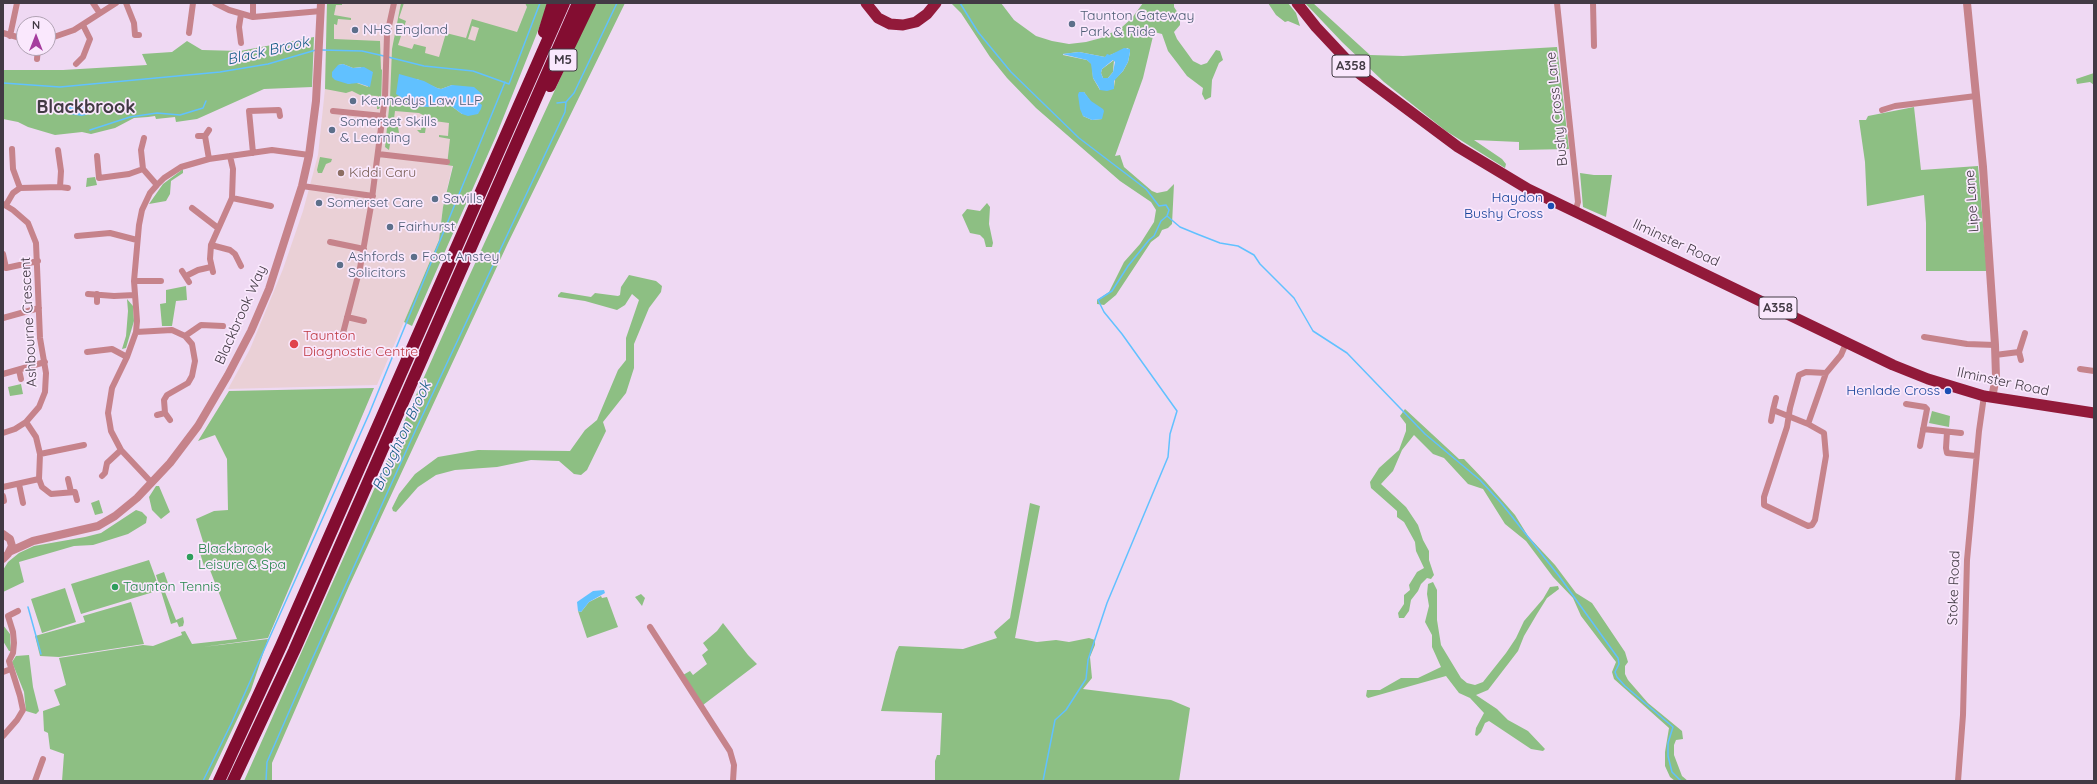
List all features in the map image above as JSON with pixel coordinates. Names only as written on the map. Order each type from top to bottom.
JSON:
[{"type":"highway","name":"M5","points":[[530,79],[554,3]]},
{"type":"highway","name":"M5","points":[[218,781],[278,653],[564,3]]},
{"type":"highway","name":"M5","points":[[233,781],[294,651],[578,3]]},
{"type":"highway","name":"M5","points":[[530,114],[552,82],[590,3]]},
{"type":"highway","points":[[866,3],[878,18],[890,24],[903,25],[916,22],[928,14],[936,3]]},
{"type":"highway","name":"Ilminster Road","points":[[1297,3],[1342,56],[1360,74],[1392,99],[1480,162],[1575,212],[1847,341],[1893,365],[1928,379],[1988,397],[2094,414]]},
{"type":"street","points":[[10,36],[17,3]]},
{"type":"street","points":[[93,3],[99,12]]},
{"type":"street","points":[[56,36],[83,25],[99,12],[116,3]]},
{"type":"street","points":[[126,3],[137,35],[130,40]]},
{"type":"street","points":[[187,30],[193,3]]},
{"type":"street","points":[[215,3],[229,10],[253,17],[321,7]]},
{"type":"street","points":[[253,3],[253,17]]},
{"type":"street","points":[[342,337],[364,249],[373,196],[383,116],[386,49],[394,3]]},
{"type":"street","name":"Bushy Cross Lane","points":[[1557,3],[1578,202],[1575,212]]},
{"type":"street","points":[[1593,3],[1594,46]]},
{"type":"street","name":"Lipe Lane","points":[[1967,3],[1976,96],[1996,354],[1996,377],[1988,397]]},
{"type":"street","name":"Blackbrook Way","points":[[5,556],[33,541],[98,526],[120,513],[152,483],[198,426],[244,346],[276,270],[302,186],[309,155],[318,80],[321,7]]},
{"type":"street","points":[[241,14],[239,21],[243,33],[241,43]]},
{"type":"street","points":[[76,64],[83,57],[87,46],[93,39],[83,25]]},
{"type":"street","points":[[3,34],[16,37]]},
{"type":"street","points":[[1882,110],[1895,106],[1976,96]]},
{"type":"street","points":[[249,103],[253,153]]},
{"type":"street","points":[[249,111],[280,110]]},
{"type":"street","points":[[333,111],[383,116]]},
{"type":"street","points":[[204,134],[209,160]]},
{"type":"street","points":[[144,138],[141,150],[143,168],[157,185]]},
{"type":"street","points":[[12,149],[15,157],[12,169],[20,188]]},
{"type":"street","points":[[152,483],[121,450],[111,431],[108,406],[112,388],[127,357],[136,332],[134,281],[137,240],[142,210],[150,193],[164,178],[181,167],[209,160],[282,150],[309,155]]},
{"type":"street","points":[[378,154],[447,162]]},
{"type":"street","points":[[57,155],[60,186]]},
{"type":"street","points":[[97,156],[99,182],[129,174],[143,168]]},
{"type":"street","points":[[186,276],[198,270],[212,269],[211,245],[218,228],[224,219],[232,198],[233,169],[230,156]]},
{"type":"street","points":[[5,205],[13,193],[20,188],[60,186],[68,188]]},
{"type":"street","points":[[302,186],[373,196]]},
{"type":"street","points":[[232,198],[255,204],[271,206]]},
{"type":"street","name":"Ashbourne Crescent","points":[[3,433],[14,430],[34,415],[43,400],[46,383],[45,362],[40,338],[38,261],[36,243],[31,227],[22,216],[5,205]]},
{"type":"street","points":[[192,208],[218,228]]},
{"type":"street","points":[[77,236],[85,238],[110,233],[137,240]]},
{"type":"street","points":[[330,242],[364,249]]},
{"type":"street","points":[[211,245],[235,254],[241,266]]},
{"type":"street","points":[[3,254],[4,268],[38,261]]},
{"type":"street","points":[[134,281],[158,283]]},
{"type":"street","points":[[88,294],[114,296],[135,295]]},
{"type":"street","points":[[97,294],[97,302]]},
{"type":"street","points":[[3,318],[39,308]]},
{"type":"street","points":[[347,317],[364,321]]},
{"type":"street","points":[[185,336],[201,325],[220,323]]},
{"type":"street","points":[[136,332],[168,329],[185,336],[194,350],[194,370],[188,383],[167,395],[164,400],[165,413],[170,420]]},
{"type":"street","points":[[2021,360],[2019,352],[2026,333]]},
{"type":"street","points":[[1924,337],[1967,344],[1995,345]]},
{"type":"street","points":[[1808,424],[1826,373],[1841,355],[1847,341]]},
{"type":"street","points":[[87,352],[112,349],[127,357]]},
{"type":"street","points":[[1996,354],[2019,352]]},
{"type":"street","points":[[3,374],[45,362]]},
{"type":"street","points":[[2080,369],[2094,371]]},
{"type":"street","points":[[19,370],[21,379]]},
{"type":"street","points":[[1773,410],[1789,415],[1824,433],[1826,456],[1815,520],[1812,525],[1808,526],[1774,511],[1764,505],[1763,501],[1764,493],[1787,427],[1789,415],[1800,375],[1806,372],[1826,373]]},
{"type":"street","name":"Stoke Road","points":[[1958,781],[1963,715],[1967,560],[1976,456],[1988,397]]},
{"type":"street","points":[[1771,421],[1776,398]]},
{"type":"street","points":[[1906,404],[1925,407],[1927,409],[1920,446]]},
{"type":"street","points":[[157,415],[165,413]]},
{"type":"street","points":[[26,422],[36,437],[40,454],[39,479],[46,491],[51,494],[75,492],[77,500]]},
{"type":"street","points":[[1923,429],[1961,433]]},
{"type":"street","points":[[1947,432],[1947,453],[1976,456]]},
{"type":"street","points":[[40,454],[84,445]]},
{"type":"street","points":[[65,449],[66,456]]},
{"type":"street","points":[[105,474],[107,463],[121,450]]},
{"type":"street","points":[[3,487],[39,479]]},
{"type":"street","points":[[68,479],[71,492]]},
{"type":"street","points":[[19,484],[23,503]]},
{"type":"street","points":[[5,556],[12,544],[6,536]]},
{"type":"street","name":"Blackbrook Way","points":[[6,536],[33,541]]},
{"type":"street","points":[[3,736],[18,720],[22,710],[20,696],[9,661],[13,653],[14,643],[13,632],[8,616],[18,611]]},
{"type":"street","points":[[650,627],[730,751],[734,765],[732,781]]},
{"type":"street","points":[[3,672],[11,669]]},
{"type":"street","points":[[35,781],[36,768],[43,759]]},
{"type":"shaded area","points":[[327,3],[525,3],[527,7],[515,37],[457,145],[443,207],[439,240],[377,385],[228,389],[250,349],[283,269],[303,211],[318,155],[325,89]]},
{"type":"green space","points":[[327,3],[342,3],[342,5],[336,5],[334,15],[351,18],[351,20],[338,19],[337,25],[334,24],[334,39],[380,41],[382,70],[381,105],[379,109],[377,109],[378,96],[360,95],[352,91],[346,93],[325,89]],"holes":[[[343,64],[353,68],[361,67],[368,87],[354,82],[348,84],[338,65]]]},
{"type":"green space","points":[[401,3],[404,3],[399,18],[406,21],[398,45],[412,49],[414,44],[426,47],[425,53],[439,57],[446,33],[466,38],[472,19],[517,32],[527,7],[525,3],[549,3],[496,136],[412,326],[404,322],[439,240],[443,207],[453,166],[447,165],[450,139],[439,137],[439,135],[448,136],[449,123],[427,120],[425,133],[420,133],[417,130],[421,130],[423,115],[419,113],[395,111],[393,127],[398,127],[399,133],[392,132],[389,150],[385,147],[390,99],[392,49]],"holes":[[[472,26],[479,28],[475,41],[468,39]],[[417,79],[441,89],[452,85],[479,99],[478,102],[462,114],[446,102],[437,103],[428,107],[415,106],[403,98]]]},
{"type":"green space","points":[[595,3],[625,3],[507,245],[349,586],[272,763],[272,781],[244,781],[466,283]]},
{"type":"green space","points":[[951,3],[1001,3],[1014,20],[1036,36],[1069,44],[1101,38],[1121,28],[1132,18],[1143,3],[1174,3],[1174,7],[1180,16],[1180,25],[1174,32],[1177,39],[1193,61],[1201,65],[1207,63],[1216,50],[1220,51],[1223,60],[1219,63],[1212,80],[1211,97],[1205,100],[1202,94],[1203,88],[1187,76],[1168,51],[1162,34],[1154,32],[1143,78],[1115,156],[1120,155],[1124,167],[1152,191],[1157,193],[1167,191],[1174,184],[1172,224],[1168,228],[1162,230],[1159,236],[1151,242],[1116,295],[1104,305],[1097,304],[1097,300],[1109,292],[1124,262],[1140,244],[1154,222],[1156,210],[1151,202],[1120,181],[1036,108],[1007,78],[990,57],[961,13]],"holes":[[[1128,48],[1130,52],[1128,62],[1123,71],[1115,79],[1114,87],[1100,90],[1093,78],[1092,64],[1087,60],[1063,55],[1079,52],[1105,57]],[[1080,92],[1084,92],[1102,119],[1092,120],[1083,116]]]},
{"type":"green space","points":[[1268,3],[1288,3],[1296,13],[1300,26],[1288,21],[1285,22],[1276,15]]},
{"type":"green space","points":[[1305,3],[1313,3],[1370,55],[1403,56],[1557,47],[1569,149],[1519,150],[1519,142],[1474,140],[1502,159],[1506,164],[1505,168],[1446,131],[1384,82],[1342,42]]},
{"type":"green space","points":[[314,37],[312,87],[264,89],[197,119],[176,122],[175,117],[156,119],[155,116],[134,118],[115,128],[91,134],[82,132],[55,135],[28,127],[18,122],[3,119],[3,70],[63,70],[147,65],[142,54],[172,52],[187,41],[202,50],[240,51]]},
{"type":"green space","points":[[1114,60],[1113,72],[1108,78],[1103,78],[1101,73],[1102,69]]},
{"type":"green space","points":[[2094,73],[2094,85],[2090,82],[2077,84],[2076,79]]},
{"type":"green space","points":[[1914,107],[1921,170],[1978,166],[1987,271],[1926,271],[1926,223],[1924,195],[1867,206],[1865,162],[1859,120],[1866,120],[1868,116]]},
{"type":"green space","points":[[320,157],[332,159],[331,162],[326,164],[322,173],[318,173],[317,170]]},
{"type":"green space","points":[[183,169],[183,173],[171,181],[170,194],[166,201],[149,204],[163,184]]},
{"type":"green space","points":[[1580,173],[1612,175],[1606,217],[1583,207]]},
{"type":"green space","points":[[95,177],[97,185],[86,187],[87,178]]},
{"type":"green space","points":[[987,203],[990,207],[989,224],[993,243],[992,247],[986,247],[984,239],[980,235],[970,233],[962,215],[967,209],[980,211]]},
{"type":"green space","points":[[629,275],[656,281],[662,286],[661,292],[649,308],[634,344],[634,368],[626,393],[603,422],[606,431],[587,470],[581,475],[574,474],[559,461],[531,460],[497,467],[455,470],[436,475],[418,487],[396,512],[393,511],[392,508],[399,494],[415,474],[438,457],[478,450],[570,451],[585,430],[597,420],[618,370],[626,360],[626,338],[639,300],[632,294],[625,305],[617,310],[585,301],[558,297],[558,295],[561,292],[591,297],[595,293],[618,296],[620,295],[621,287]]},
{"type":"green space","points":[[186,286],[187,300],[176,301],[172,326],[162,326],[160,304],[166,303],[166,290]]},
{"type":"green space","points":[[127,299],[133,306],[134,321],[126,348],[122,349],[126,336],[128,311]]},
{"type":"green space","points":[[21,384],[23,394],[10,396],[8,387]]},
{"type":"green space","points":[[374,388],[268,638],[203,647],[268,639],[251,690],[208,781],[62,781],[64,754],[50,749],[48,733],[44,731],[43,711],[60,705],[54,690],[66,685],[59,658],[143,645],[153,646],[182,635],[181,632],[185,631],[192,644],[237,639],[208,565],[204,566],[200,553],[206,551],[196,519],[214,511],[228,510],[227,459],[215,435],[198,441],[229,391]]},
{"type":"green space","points":[[1405,409],[1459,459],[1464,459],[1515,515],[1528,536],[1555,565],[1576,593],[1592,603],[1625,652],[1628,662],[1625,666],[1625,674],[1628,680],[1648,703],[1682,731],[1683,739],[1676,740],[1674,745],[1674,755],[1682,776],[1688,781],[1675,781],[1670,777],[1665,766],[1665,752],[1669,728],[1614,679],[1612,672],[1616,662],[1581,616],[1573,598],[1553,577],[1526,541],[1505,524],[1483,489],[1468,484],[1444,458],[1433,454],[1414,435],[1402,450],[1393,471],[1381,484],[1406,507],[1418,525],[1423,540],[1429,551],[1429,560],[1434,575],[1431,579],[1427,578],[1421,584],[1411,600],[1409,611],[1404,618],[1399,618],[1398,613],[1404,604],[1404,595],[1410,590],[1409,585],[1417,572],[1424,568],[1416,551],[1415,542],[1404,522],[1397,517],[1397,511],[1371,488],[1370,482],[1379,468],[1399,450],[1406,431],[1406,424],[1400,416]]},
{"type":"green space","points":[[1932,411],[1950,416],[1949,427],[1929,423]]},
{"type":"green space","points":[[156,486],[159,486],[170,512],[161,519],[152,510],[149,497]]},
{"type":"green space","points":[[99,500],[103,513],[95,515],[91,503]]},
{"type":"green space","points":[[1030,503],[1040,506],[1015,638],[1037,642],[1056,640],[1069,642],[1089,638],[1095,640],[1095,645],[1090,657],[1092,678],[1083,689],[1171,700],[1190,708],[1179,781],[935,781],[935,761],[937,755],[940,755],[942,713],[881,711],[896,652],[899,646],[963,649],[997,638],[994,632],[1010,618]]},
{"type":"green space","points":[[136,510],[142,512],[147,517],[146,523],[128,534],[93,545],[74,546],[19,562],[24,582],[3,592],[3,570],[8,562],[19,553],[34,546],[101,533]]},
{"type":"green space","name":"Taunton Tennis","points":[[149,560],[160,590],[81,614],[71,584]]},
{"type":"green space","points":[[164,572],[170,589],[165,592],[176,620],[183,617],[183,626],[179,627],[177,622],[171,624],[156,575]]},
{"type":"green space","points":[[1433,582],[1437,590],[1437,620],[1441,645],[1461,678],[1467,683],[1475,685],[1483,682],[1506,653],[1516,638],[1524,621],[1543,599],[1550,587],[1558,586],[1559,589],[1547,598],[1537,614],[1524,636],[1518,651],[1488,690],[1476,695],[1497,709],[1508,720],[1528,731],[1545,749],[1543,751],[1531,749],[1489,721],[1485,723],[1481,732],[1477,736],[1475,735],[1476,728],[1484,713],[1470,698],[1459,693],[1446,676],[1368,698],[1366,696],[1367,690],[1380,690],[1401,678],[1418,678],[1441,667],[1432,647],[1432,635],[1425,622],[1429,606],[1427,594],[1428,584]]},
{"type":"green space","points":[[65,588],[76,622],[42,633],[31,599]]},
{"type":"green space","points":[[641,594],[645,598],[642,606],[635,597]]},
{"type":"green space","points":[[601,596],[602,598],[607,597],[618,627],[587,638],[578,611],[581,612],[589,602]]},
{"type":"green space","points":[[131,602],[144,644],[59,657],[40,656],[35,636],[85,622],[83,616]]},
{"type":"green space","points":[[723,623],[757,664],[703,705],[683,675],[690,671],[693,675],[707,664],[702,655],[708,650],[703,643],[717,631]]},
{"type":"green space","points":[[3,625],[10,634],[11,651],[9,651],[3,641]]},
{"type":"green space","points":[[29,655],[33,687],[39,711],[36,714],[26,711],[24,692],[12,662],[16,656]]},
{"type":"water","points":[[1124,48],[1130,49],[1128,62],[1123,71],[1114,81],[1114,89],[1107,91],[1100,90],[1093,78],[1091,64],[1087,60],[1062,54],[1079,52],[1105,57],[1107,54],[1110,55]],"holes":[[[1113,60],[1115,62],[1113,72],[1108,78],[1103,78],[1101,73],[1102,69]]]},
{"type":"water","points":[[343,64],[353,68],[364,67],[373,72],[370,87],[358,83],[348,84],[335,80],[332,77],[332,72],[338,65]]},
{"type":"water","points":[[399,74],[424,81],[441,89],[452,85],[474,87],[482,94],[483,97],[479,99],[478,102],[482,105],[481,109],[478,114],[468,116],[462,114],[446,102],[437,103],[428,107],[415,106],[396,94]]},
{"type":"water","points":[[1079,92],[1084,92],[1091,101],[1103,109],[1102,119],[1092,120],[1083,116],[1080,109]]},
{"type":"water","points":[[88,101],[89,114],[82,116],[69,114],[66,103]]},
{"type":"water","points":[[604,590],[605,593],[589,602],[581,612],[578,611],[577,602],[593,591]]},
{"type":"waterway","name":"Black Brook","points":[[388,57],[424,66],[473,71],[509,84],[540,3]]},
{"type":"waterway","name":"Black Brook","points":[[557,103],[566,102],[574,93],[617,3]]},
{"type":"waterway","points":[[960,3],[978,32],[1011,72],[1079,138],[1146,189],[1159,206],[1166,205],[1169,210],[1167,216],[1161,221],[1154,236],[1128,266],[1112,291],[1098,300],[1104,312],[1122,334],[1177,411],[1170,434],[1168,457],[1107,603],[1088,660],[1086,679],[1066,710],[1055,720],[1043,781]]},
{"type":"waterway","name":"Black Brook","points":[[3,83],[60,87],[220,72],[268,64],[316,50]]},
{"type":"waterway","name":"Black Brook","points":[[322,50],[362,51],[384,56]]},
{"type":"waterway","points":[[203,781],[232,722],[369,414],[505,82]]},
{"type":"waterway","points":[[90,130],[130,117],[157,113],[180,115],[203,108],[206,101]]},
{"type":"waterway","name":"Broughton Brook","points":[[266,781],[267,762],[310,664],[417,427],[565,112],[566,102]]},
{"type":"waterway","points":[[1167,216],[1180,227],[1220,243],[1238,246],[1254,255],[1260,264],[1294,298],[1313,331],[1347,353],[1425,434],[1480,480],[1502,504],[1559,576],[1618,658],[1619,664],[1615,672],[1617,677],[1625,686],[1673,727],[1668,743],[1668,756],[1672,772],[1681,781]]},
{"type":"waterway","points":[[28,607],[41,654]]},
{"type":"place","name":"Taunton Gateway Park & Ride","points":[[1072,24]]},
{"type":"place","name":"NHS England","points":[[355,30]]},
{"type":"place","name":"Kennedys Law LLP","points":[[353,101]]},
{"type":"place","name":"Somerset Skills & Learning","points":[[332,130]]},
{"type":"place","name":"Kiddi Caru","points":[[341,173]]},
{"type":"place","name":"Savills","points":[[435,199]]},
{"type":"place","name":"Somerset Care","points":[[319,203]]},
{"type":"place","name":"Haydon Bushy Cross","points":[[1551,206]]},
{"type":"place","name":"Fairhurst","points":[[390,227]]},
{"type":"place","name":"Foot Anstey","points":[[414,257]]},
{"type":"place","name":"Ashfords Solicitors","points":[[340,265]]},
{"type":"place","name":"Taunton Diagnostic Centre","points":[[294,344]]},
{"type":"place","name":"Henlade Cross","points":[[1948,391]]},
{"type":"place","name":"Blackbrook Leisure & Spa","points":[[190,557]]},
{"type":"place","name":"Taunton Tennis","points":[[115,587]]},
{"type":"district","name":"Blackbrook","points":[[86,108]]}]
